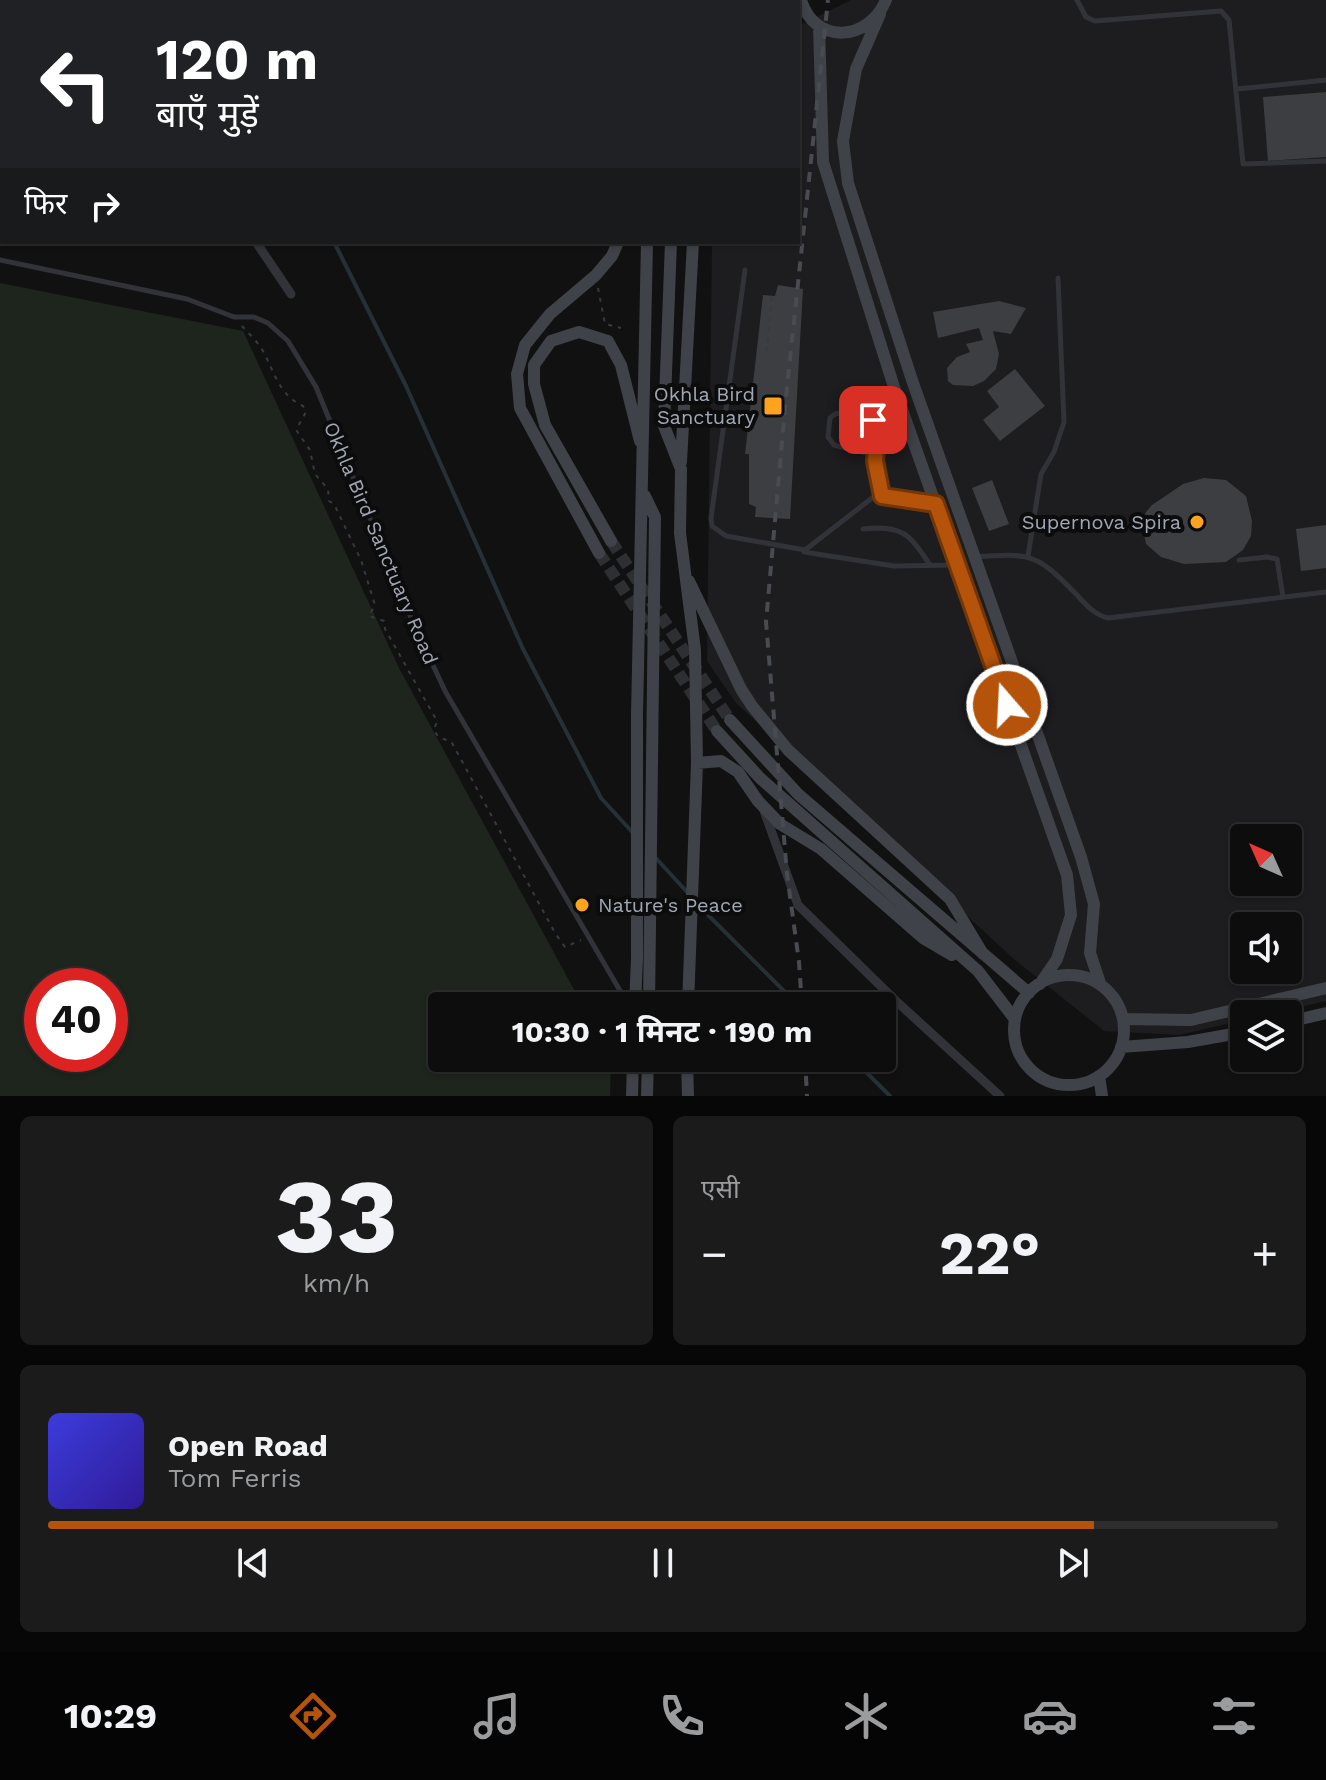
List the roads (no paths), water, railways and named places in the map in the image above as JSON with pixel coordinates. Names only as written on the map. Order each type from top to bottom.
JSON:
[{"type":"main road","points":[[801,0],[809,22],[823,162],[894,387],[1067,875],[1071,915],[1057,959],[1040,984]]},
{"type":"main road","points":[[886,0],[856,69],[843,141],[848,183],[913,383],[1081,857],[1094,904],[1090,953],[1100,983],[1115,999],[1123,1019],[1123,1041],[1115,1061],[1099,1076],[1079,1084],[1057,1084]]},
{"type":"main road","points":[[809,22],[835,33],[852,33],[868,26],[880,14]]},
{"type":"main road","points":[[599,553],[520,408],[517,374],[525,345],[550,314],[596,275],[612,256],[617,244]]},
{"type":"main road","points":[[647,244],[637,715],[648,992]]},
{"type":"main road","points":[[671,244],[664,426],[681,469]]},
{"type":"main road","points":[[689,992],[697,763],[695,650],[680,533],[693,244]]},
{"type":"main road","points":[[611,541],[545,425],[534,384],[534,365],[551,341],[579,332],[608,341],[621,365],[644,455]]},
{"type":"main road","points":[[638,992],[644,957],[655,517],[643,492]]},
{"type":"main road","points":[[685,572],[752,706],[788,750],[950,899],[983,954]]},
{"type":"main road","points":[[730,720],[798,794],[1029,993]]},
{"type":"main road","points":[[717,731],[760,778],[978,971],[1014,1018]]},
{"type":"main road","points":[[697,763],[721,761],[738,772],[780,824],[821,849],[923,938],[978,971]]},
{"type":"main road","points":[[1070,1096],[1057,1084],[1037,1076],[1022,1060],[1014,1040],[1014,1018],[1029,993],[1058,975],[1080,975],[1100,983]]},
{"type":"main road","points":[[1123,1019],[1191,1020],[1326,988]]},
{"type":"main road","points":[[1302,1019],[1326,1013]]},
{"type":"main road","points":[[1121,1047],[1188,1042],[1230,1034]]},
{"type":"main road","points":[[632,1096],[633,1072]]},
{"type":"main road","points":[[647,1096],[648,1072]]},
{"type":"main road","points":[[687,1072],[688,1096]]},
{"type":"main road","points":[[1099,1076],[1102,1096]]},
{"type":"street","points":[[257,244],[291,294]]},
{"type":"street","points":[[762,805],[798,905],[896,1001],[1000,1096]]},
{"type":"lane","points":[[1077,0],[1086,17],[1095,21],[1221,11],[1229,20],[1243,164],[1326,161]]},
{"type":"lane","points":[[1237,89],[1326,80]]},
{"type":"lane","name":"Okhla Bird Sanctuary Road","points":[[0,260],[187,299],[234,317],[254,317],[268,323],[288,341],[316,387],[407,609],[445,691],[621,992]]},
{"type":"lane","points":[[745,270],[712,526],[726,536],[894,566],[958,565]]},
{"type":"lane","points":[[1028,556],[1041,474],[1054,452],[1064,422],[1058,278]]},
{"type":"lane","points":[[874,455],[834,445],[828,437],[830,418],[836,413],[845,412],[873,420],[877,426],[874,455],[882,496]]},
{"type":"lane","points":[[799,550],[811,547],[865,503],[882,496],[936,504]]},
{"type":"lane","points":[[863,529],[888,526],[906,533],[931,566]]},
{"type":"lane","points":[[974,557],[1014,553],[1043,562],[1089,608],[1108,618],[1326,592]]},
{"type":"lane","points":[[1239,560],[1277,559],[1283,597]]},
{"type":"waterway","points":[[335,244],[406,386],[523,649],[601,798],[634,834]]},
{"type":"waterway","points":[[653,855],[688,893]]},
{"type":"waterway","points":[[696,903],[785,992]]},
{"type":"waterway","points":[[866,1072],[890,1096]]},
{"type":"tunnel","points":[[611,541],[730,720]]},
{"type":"tunnel","points":[[599,553],[717,731]]},
{"type":"railway","points":[[801,992],[787,874],[766,622],[786,397],[828,0]]},
{"type":"railway","points":[[806,1072],[807,1096]]},
{"type":"place","name":"Okhla Bird Sanctuary","points":[[773,406]]},
{"type":"place","name":"Supernova Spira","points":[[1197,522]]},
{"type":"place","name":"Nature's Peace","points":[[582,905]]}]
